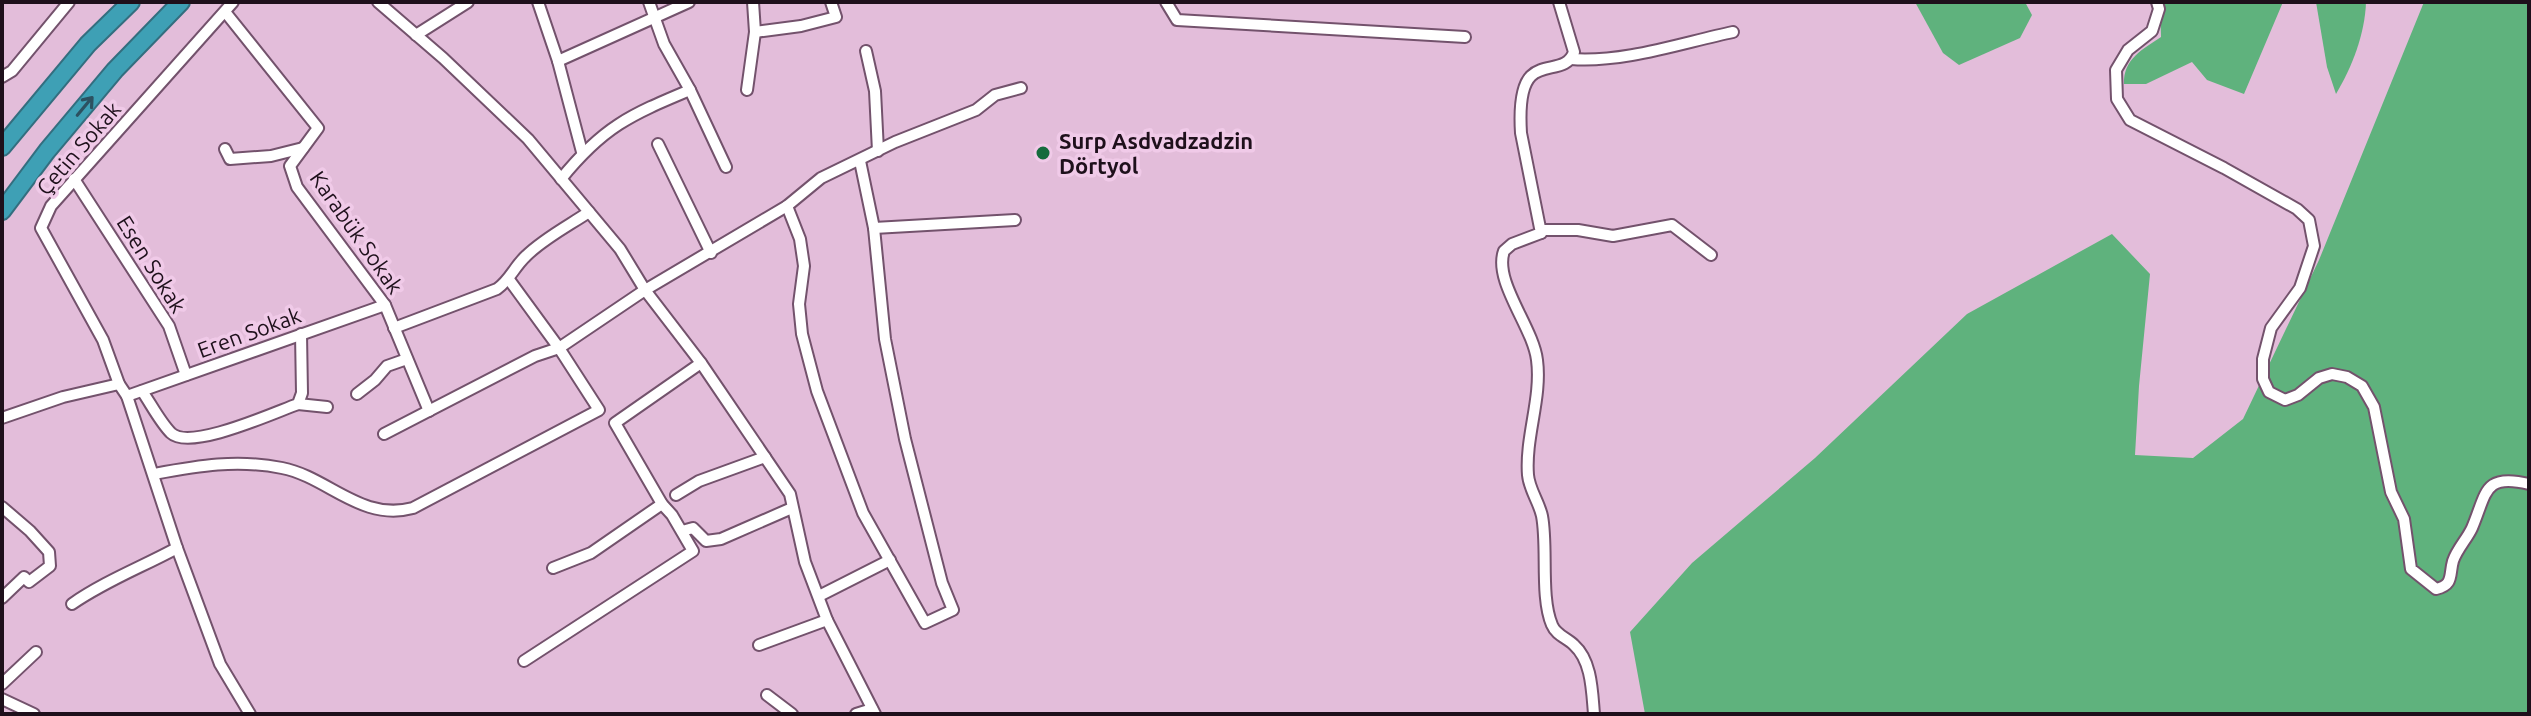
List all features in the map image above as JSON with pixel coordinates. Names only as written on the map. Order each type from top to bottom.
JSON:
[{"type":"highway","points":[[2,147],[88,44],[131,2]]},
{"type":"highway","points":[[2,211],[47,151],[115,70],[181,2]]},
{"type":"street","points":[[2,77],[12,71],[69,2]]},
{"type":"street","name":"Çetin Sokak","points":[[119,384],[103,340],[41,228],[51,206],[233,2]]},
{"type":"street","points":[[378,2],[528,139],[620,249],[645,290],[701,363],[780,477],[790,494],[805,562],[827,620],[873,711],[856,714]]},
{"type":"street","points":[[416,35],[468,2]]},
{"type":"street","points":[[538,2],[558,61],[582,152]]},
{"type":"street","points":[[649,2],[664,44],[690,90],[726,167]]},
{"type":"street","points":[[558,61],[689,2]]},
{"type":"street","points":[[747,90],[755,32],[753,2]]},
{"type":"street","points":[[755,32],[801,26],[836,17],[831,2]]},
{"type":"street","points":[[1166,2],[1177,20],[1465,37]]},
{"type":"street","points":[[1541,233],[1521,133],[1523,98],[1527,81],[1533,73],[1566,63],[1574,52],[1559,2]]},
{"type":"street","points":[[2157,2],[2159,9],[2152,31],[2128,50],[2116,70],[2117,99],[2130,120],[2236,174],[2297,209],[2309,220],[2314,246],[2300,288],[2271,328],[2263,359],[2263,379],[2269,392],[2285,400],[2298,395],[2319,378],[2332,374],[2347,377],[2362,386],[2374,407],[2391,492],[2404,519],[2411,569],[2436,589],[2444,587],[2452,579],[2454,560],[2471,530],[2484,493],[2493,482],[2507,479],[2529,484]]},
{"type":"street","name":"Karabük Sokak","points":[[226,13],[318,128],[290,166],[297,187],[385,305],[429,411]]},
{"type":"street","points":[[1571,59],[1592,60],[1625,55],[1733,32]]},
{"type":"street","points":[[866,51],[875,91],[878,151]]},
{"type":"street","points":[[384,434],[535,356],[559,348],[645,290],[787,206],[821,178],[976,110],[995,95],[1021,88]]},
{"type":"street","points":[[561,179],[582,152],[628,117],[690,90]]},
{"type":"street","points":[[658,144],[711,253]]},
{"type":"street","points":[[225,149],[230,159],[271,156],[303,148]]},
{"type":"street","points":[[787,206],[800,239],[804,266],[799,304],[802,334],[817,391],[863,513],[925,623],[953,610],[942,583],[905,439],[885,339],[874,228],[860,161]]},
{"type":"street","name":"Esen Sokak","points":[[74,179],[169,326],[186,375]]},
{"type":"street","points":[[394,328],[497,289],[510,281],[514,269],[527,254],[589,212]]},
{"type":"street","points":[[874,228],[1015,220]]},
{"type":"street","points":[[1594,714],[1584,658],[1552,626],[1545,577],[1544,527],[1528,476],[1538,362],[1533,340],[1502,265],[1504,251],[1542,230],[1578,230],[1613,236],[1672,225],[1711,255]]},
{"type":"street","points":[[154,474],[223,462],[284,468],[378,511],[397,512],[413,508],[599,410],[510,281]]},
{"type":"street","name":"Eren Sokak","points":[[127,396],[385,305]]},
{"type":"street","points":[[298,404],[302,393],[301,334]]},
{"type":"street","points":[[357,394],[387,366],[407,359]]},
{"type":"street","points":[[524,661],[693,551],[615,423],[701,363]]},
{"type":"street","points":[[2,418],[63,397],[119,384],[127,396],[177,548],[220,664],[250,714]]},
{"type":"street","points":[[142,391],[172,434],[183,440],[206,437],[298,404],[327,407]]},
{"type":"street","points":[[676,495],[699,481],[765,457]]},
{"type":"street","points":[[553,568],[591,553],[662,504]]},
{"type":"street","points":[[2,507],[49,552],[50,566],[29,582],[24,577],[2,598]]},
{"type":"street","points":[[682,531],[693,528],[706,541],[721,539],[792,508]]},
{"type":"street","points":[[72,604],[96,587],[131,573],[177,548]]},
{"type":"street","points":[[819,596],[890,560]]},
{"type":"street","points":[[759,645],[827,620]]},
{"type":"street","points":[[2,684],[36,652]]},
{"type":"street","points":[[767,695],[792,714]]},
{"type":"street","points":[[2,699],[34,714]]},
{"type":"green space","points":[[1915,2],[2025,2],[2032,15],[2020,38],[1959,65],[1943,53]]},
{"type":"green space","points":[[2160,2],[2283,2],[2244,94],[2207,80],[2192,62],[2146,84],[2124,84],[2131,61],[2161,37]]},
{"type":"green space","points":[[2316,2],[2366,2],[2357,50],[2336,94],[2327,67]]},
{"type":"green space","points":[[2424,2],[2529,2],[2529,714],[1645,714],[1630,632],[1692,563],[1815,458],[1967,314],[2112,234],[2150,274],[2135,455],[2193,458],[2243,419],[2319,260]]},
{"type":"place","name":"Surp Asdvadzadzin Dörtyol","points":[[1043,153]]}]
